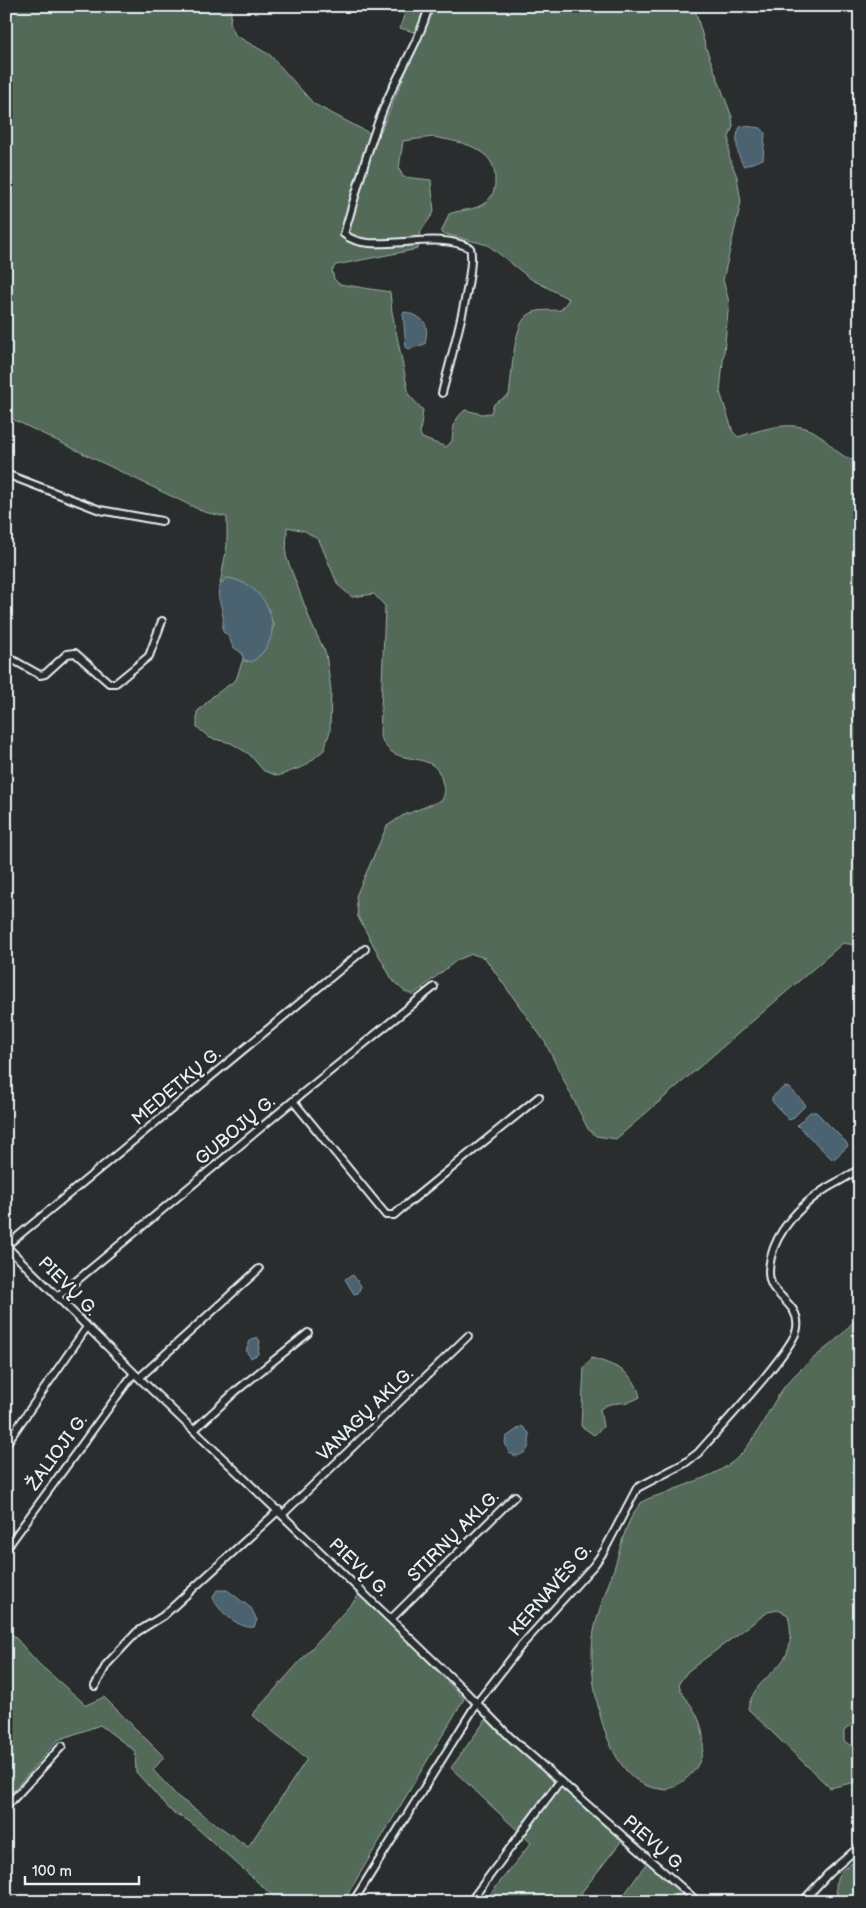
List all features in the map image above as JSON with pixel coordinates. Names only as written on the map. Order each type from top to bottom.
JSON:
[{"type":"street","points":[[429,6],[424,25],[388,98],[373,138],[344,234],[352,240],[365,242],[437,239],[461,243],[470,248],[473,257],[469,278],[442,393]]},
{"type":"street","points":[[6,474],[100,510],[162,521]]},
{"type":"street","points":[[6,656],[40,675],[44,674],[68,654],[75,653],[109,683],[116,683],[149,656],[162,621]]},
{"type":"street","name":"MEDETKŲ G.","points":[[6,1246],[365,949]]},
{"type":"street","name":"GUBOJŲ G.","points":[[57,1297],[434,987]]},
{"type":"street","points":[[293,1101],[386,1215],[394,1215],[540,1097]]},
{"type":"street","name":"KERNAVĖS G.","points":[[353,1902],[477,1704],[521,1646],[594,1565],[604,1551],[637,1488],[686,1463],[698,1453],[787,1349],[798,1327],[795,1314],[773,1286],[769,1277],[773,1249],[792,1218],[808,1202],[860,1168]]},
{"type":"street","name":"PIEVŲ G.","points":[[6,1246],[139,1378],[281,1512],[510,1737],[698,1902]]},
{"type":"street","points":[[139,1378],[259,1269]]},
{"type":"street","points":[[6,1444],[87,1327]]},
{"type":"street","points":[[194,1430],[236,1391],[308,1333]]},
{"type":"street","name":"VANAGŲ AKLG.","points":[[95,1686],[106,1664],[137,1632],[163,1616],[281,1512],[468,1336]]},
{"type":"street","name":"ŽALIOJI G.","points":[[6,1549],[134,1373]]},
{"type":"street","name":"STIRNŲ AKLG.","points":[[391,1619],[515,1496]]},
{"type":"street","points":[[6,1807],[62,1746]]},
{"type":"street","points":[[470,1902],[560,1781]]},
{"type":"street","points":[[802,1902],[829,1873],[860,1846]]},
{"type":"green space","points":[[6,6],[232,6],[230,22],[235,35],[270,55],[314,104],[369,133],[380,133],[418,44],[414,32],[400,28],[407,6],[694,6],[706,48],[732,117],[733,126],[729,137],[729,156],[737,177],[741,202],[723,280],[729,302],[720,392],[733,432],[738,437],[774,427],[802,427],[817,434],[845,457],[860,461],[860,951],[855,945],[843,943],[616,1139],[596,1136],[588,1129],[545,1042],[485,958],[472,954],[457,960],[413,995],[404,991],[393,981],[358,917],[356,896],[387,826],[402,816],[442,800],[444,793],[439,773],[435,767],[424,761],[395,754],[384,744],[380,736],[385,606],[374,594],[352,597],[338,585],[319,540],[305,531],[287,527],[286,556],[312,625],[326,654],[331,690],[330,731],[324,750],[305,766],[278,776],[264,771],[249,754],[231,743],[210,738],[197,727],[197,712],[213,696],[236,680],[243,659],[246,662],[263,652],[274,625],[256,594],[250,588],[236,580],[226,578],[220,584],[227,546],[227,517],[204,512],[6,416]],"holes":[[[433,137],[465,144],[474,148],[490,160],[494,169],[495,187],[488,200],[477,207],[449,214],[441,233],[488,245],[531,279],[569,299],[561,310],[543,310],[531,313],[522,322],[514,352],[509,395],[494,404],[491,413],[482,414],[465,410],[461,413],[456,420],[452,441],[446,447],[422,438],[420,433],[423,410],[409,395],[392,312],[390,292],[339,284],[334,279],[332,270],[336,265],[418,249],[421,231],[434,212],[431,180],[403,177],[399,168],[403,141]]]},
{"type":"green space","points":[[860,1312],[860,1716],[844,1731],[844,1741],[860,1752],[860,1781],[830,1788],[748,1709],[760,1685],[784,1659],[789,1648],[791,1634],[788,1615],[778,1610],[768,1612],[688,1671],[679,1683],[681,1691],[694,1710],[701,1727],[703,1745],[699,1763],[685,1780],[667,1790],[645,1785],[630,1775],[618,1759],[608,1739],[595,1693],[593,1670],[592,1649],[594,1631],[627,1526],[643,1501],[710,1475],[734,1461],[756,1435],[785,1386],[803,1367],[834,1342]]},
{"type":"green space","points":[[592,1358],[623,1371],[634,1381],[640,1397],[629,1402],[610,1404],[600,1409],[603,1427],[594,1435],[581,1426],[584,1367]]},
{"type":"green space","points":[[361,1593],[464,1699],[343,1902],[280,1902],[189,1821],[172,1812],[136,1772],[135,1751],[100,1725],[58,1740],[6,1799],[6,1627],[39,1664],[86,1705],[104,1697],[164,1757],[153,1770],[178,1797],[248,1847],[307,1759],[252,1715]]},
{"type":"green space","points":[[487,1718],[511,1742],[623,1839],[581,1893],[592,1902],[484,1902],[531,1843],[451,1768]]},
{"type":"green space","points":[[860,1858],[860,1902],[838,1902],[836,1886],[838,1875]]},
{"type":"green space","points":[[648,1861],[687,1896],[683,1902],[619,1902]]},
{"type":"water","points":[[740,127],[761,128],[765,133],[763,159],[744,166],[737,147],[737,136]]},
{"type":"water","points":[[406,312],[418,317],[426,326],[425,344],[409,349],[406,347],[403,313]]},
{"type":"water","points":[[226,578],[241,582],[253,589],[263,600],[270,612],[272,625],[270,639],[263,651],[251,662],[243,659],[242,653],[233,647],[228,635],[223,632],[222,610],[218,592]]},
{"type":"water","points":[[784,1087],[790,1088],[806,1105],[789,1120],[772,1101],[772,1097]]},
{"type":"water","points":[[810,1112],[816,1112],[848,1146],[833,1160],[797,1125]]},
{"type":"water","points":[[353,1275],[361,1286],[358,1293],[354,1294],[345,1279]]},
{"type":"water","points":[[257,1337],[260,1341],[258,1354],[251,1358],[246,1351],[250,1341]]},
{"type":"water","points":[[522,1426],[529,1433],[529,1445],[527,1451],[516,1456],[509,1453],[505,1442],[506,1437]]},
{"type":"water","points":[[217,1590],[227,1590],[251,1608],[257,1620],[254,1627],[236,1622],[219,1608],[213,1597]]}]
